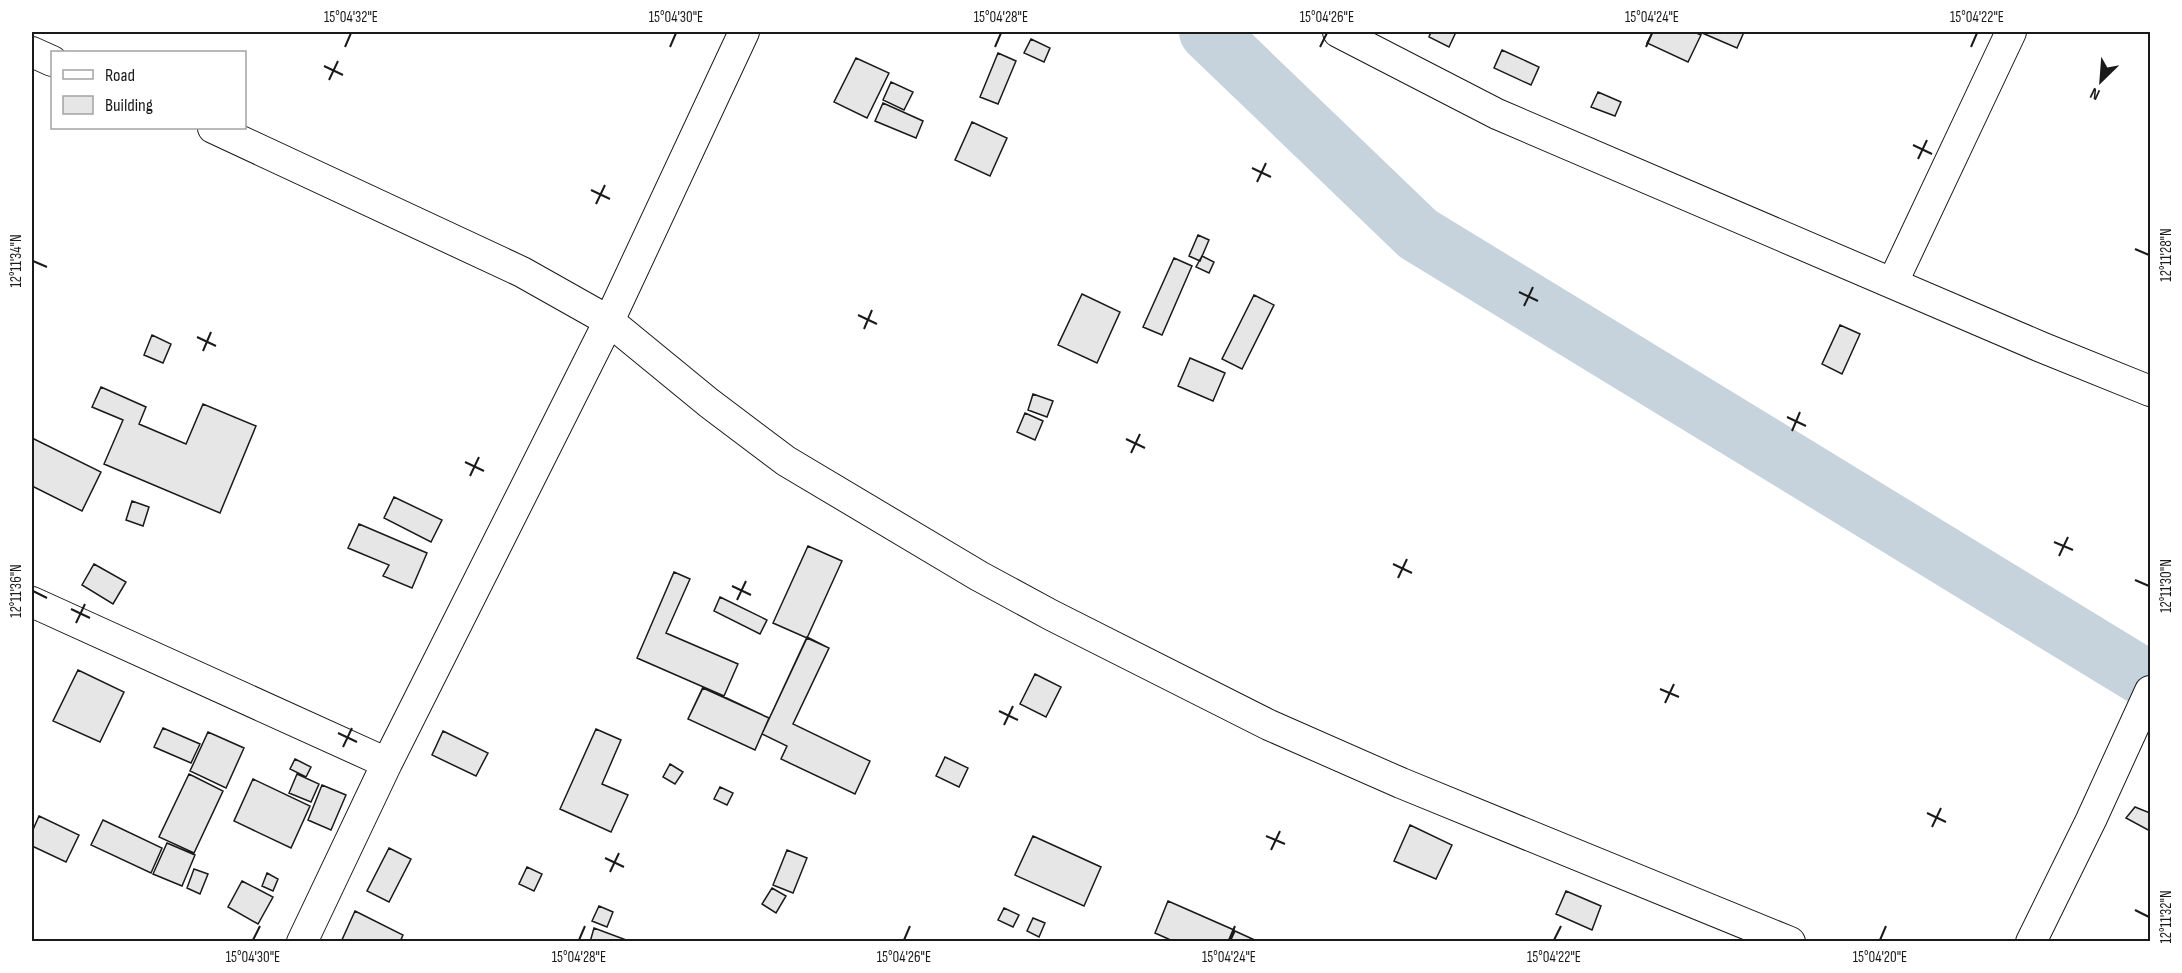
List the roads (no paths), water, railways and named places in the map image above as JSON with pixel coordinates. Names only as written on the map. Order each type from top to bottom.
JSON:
[{"type":"street","points":[[303,942],[387,763],[609,321],[744,32]]},
{"type":"street","points":[[1338,32],[1497,114],[2042,347],[2151,391]]},
{"type":"street","points":[[1893,282],[2011,32]]},
{"type":"street","points":[[32,52],[51,61]]},
{"type":"street","points":[[215,129],[522,272],[609,321],[708,403],[786,461],[979,576],[1051,615],[1269,725],[1390,778],[1790,942]]},
{"type":"street","points":[[32,602],[387,763]]},
{"type":"street","points":[[2031,942],[2151,691]]},
{"type":"waterway","points":[[1208,32],[1418,234],[2150,681]]}]
